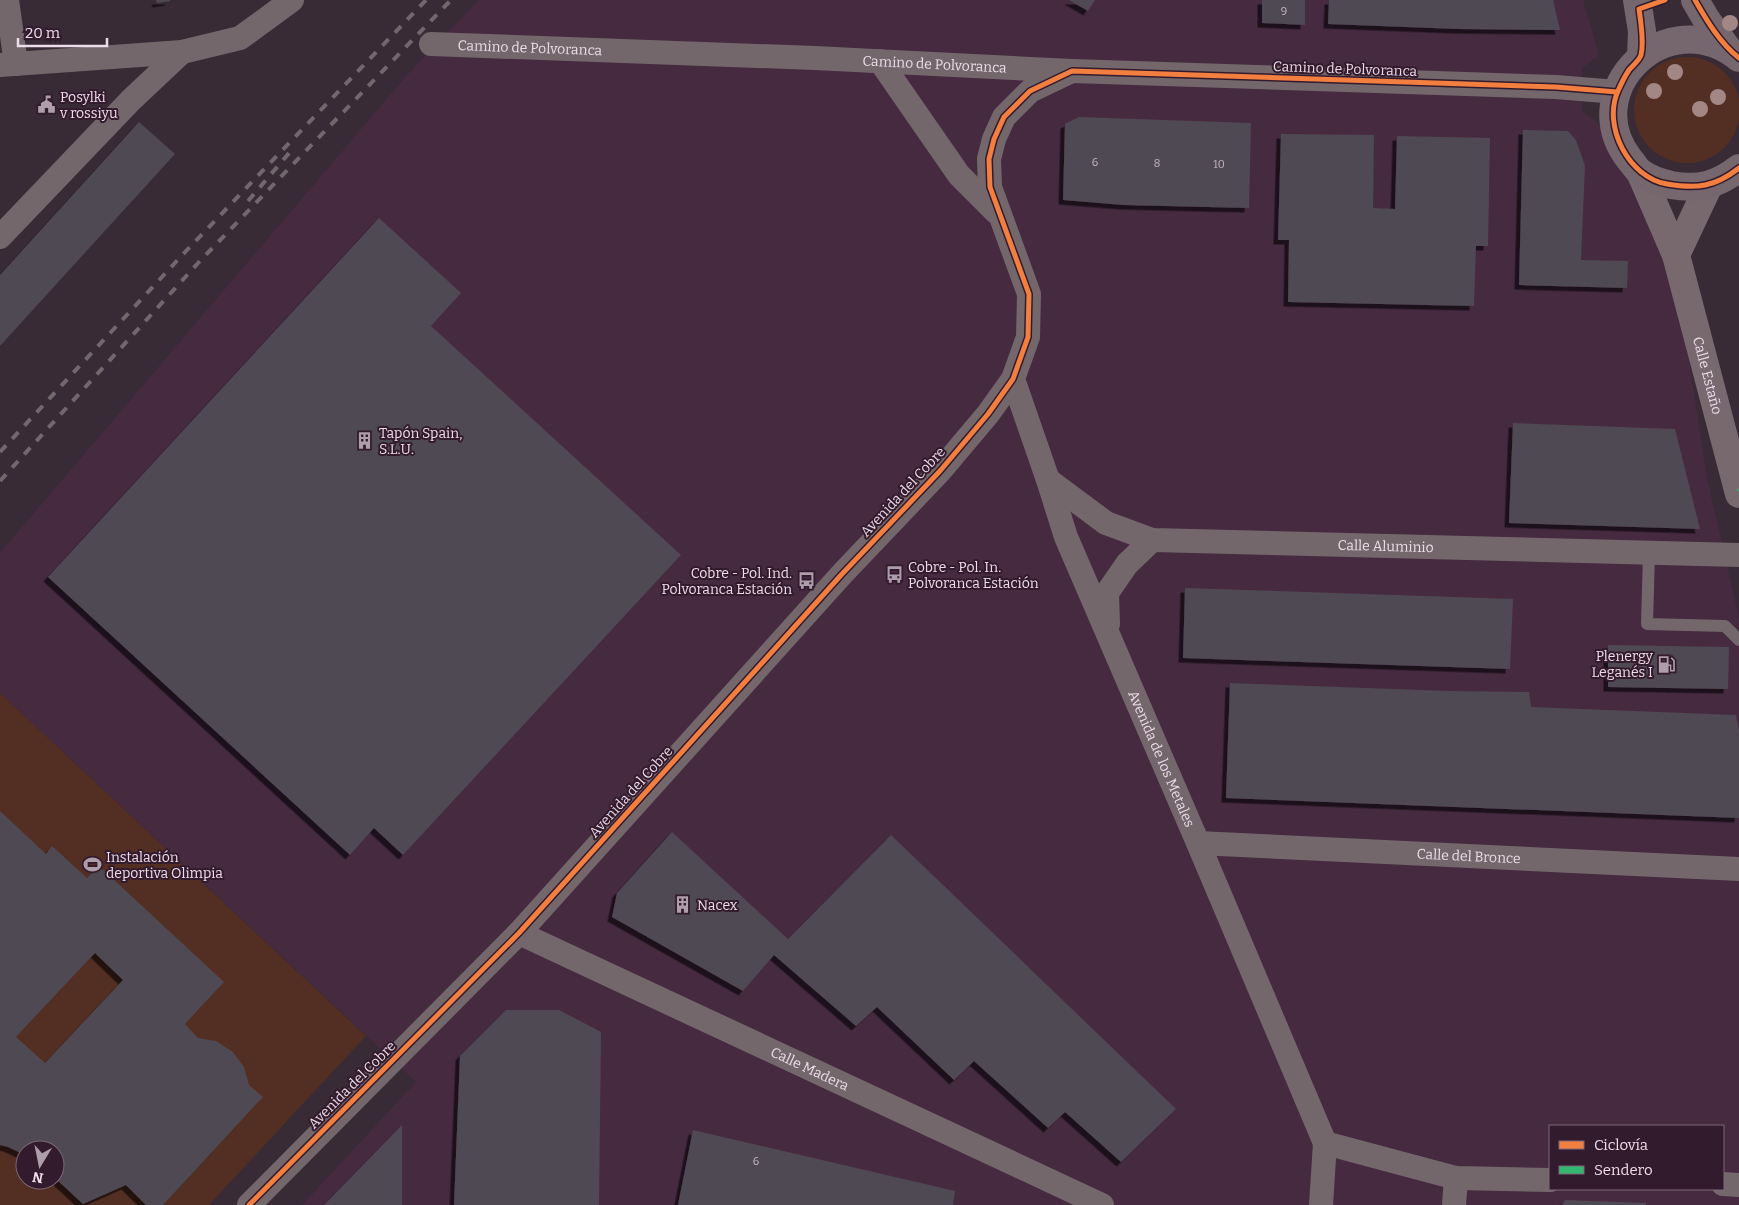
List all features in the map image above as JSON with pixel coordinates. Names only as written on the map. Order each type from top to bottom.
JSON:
[{"type":"main road","points":[[1637,0],[1642,31],[1641,56]]},
{"type":"main road","points":[[1695,0],[1706,19],[1733,53]]},
{"type":"main road","points":[[1733,53],[1702,40],[1680,39],[1659,44],[1641,56],[1628,72],[1617,92],[1614,108],[1615,129],[1625,153],[1640,172],[1664,184],[1685,187],[1709,186],[1726,178],[1739,168]]},
{"type":"main road","name":"Calle Estaño","points":[[1640,172],[1676,255],[1739,494]]},
{"type":"main road","points":[[1676,255],[1709,186]]},
{"type":"street","points":[[7,0],[8,65],[182,52],[240,38],[292,0]]},
{"type":"street","name":"Camino de Polvoranca","points":[[431,44],[880,61],[1072,71],[1556,87],[1617,92]]},
{"type":"street","points":[[0,236],[131,100],[182,52]]},
{"type":"street","points":[[880,61],[959,175],[999,215]]},
{"type":"street","points":[[1013,379],[1028,337],[1029,294],[990,186],[989,159],[994,139],[1004,117],[1030,91],[1072,71]]},
{"type":"street","name":"Avenida de los Metales","points":[[1013,379],[1066,538],[1325,1143]]},
{"type":"street","name":"Avenida del Cobre","points":[[249,1205],[519,933],[835,581],[940,471],[988,414],[1013,379]]},
{"type":"street","name":"Calle Aluminio","points":[[1048,480],[1106,523],[1152,540],[1739,555]]},
{"type":"street","points":[[1108,634],[1107,593],[1127,564],[1152,540]]},
{"type":"street","name":"Calle del Bronce","points":[[1198,843],[1739,870]]},
{"type":"street","name":"Calle Madera","points":[[519,933],[1102,1205]]},
{"type":"street","points":[[1321,1205],[1325,1143],[1456,1178],[1549,1180]]},
{"type":"street","points":[[1454,1205],[1456,1178]]},
{"type":"street","points":[[1724,1184],[1739,1184]]},
{"type":"lane","points":[[1649,553],[1647,624],[1725,626],[1739,640]]},
{"type":"shaded area","points":[[479,0],[1583,0],[1599,55],[1582,68],[1582,111],[1598,123],[1674,262],[1707,478],[1739,618],[1739,1205],[302,1205],[416,1082],[0,693],[0,553],[408,74]]},
{"type":"shaded area","points":[[1687,57],[1707,61],[1724,73],[1736,90],[1740,110],[1736,130],[1724,147],[1707,159],[1687,163],[1667,159],[1650,147],[1638,130],[1634,110],[1638,90],[1650,73],[1667,61]]},
{"type":"shaded area","name":"Instalación deportiva Olimpia","points":[[0,693],[366,1036],[209,1205],[0,1205]]},
{"type":"building","points":[[156,0],[170,0],[170,1],[157,3]]},
{"type":"building","points":[[1069,0],[1095,0],[1088,11]]},
{"type":"building","points":[[1262,0],[1305,0],[1305,25],[1262,23]]},
{"type":"building","points":[[1329,0],[1553,0],[1560,30],[1458,29],[1328,24]]},
{"type":"building","points":[[1079,117],[1251,123],[1249,208],[1124,205],[1063,200],[1065,124]]},
{"type":"building","points":[[139,122],[175,154],[0,346],[0,275]]},
{"type":"building","points":[[1523,130],[1568,131],[1576,140],[1585,166],[1581,260],[1628,261],[1627,288],[1519,285]]},
{"type":"building","points":[[1281,134],[1374,135],[1373,208],[1395,209],[1397,136],[1490,138],[1488,246],[1476,246],[1474,306],[1288,302],[1289,240],[1278,240]]},
{"type":"building","name":"Tapón Spain, S.L.U.","points":[[379,218],[461,293],[431,326],[681,555],[403,855],[374,828],[350,855],[48,577]]},
{"type":"building","points":[[1513,423],[1675,429],[1700,529],[1509,523]]},
{"type":"building","points":[[1185,588],[1513,599],[1510,669],[1183,658]]},
{"type":"building","points":[[1608,645],[1729,647],[1728,689],[1608,687]]},
{"type":"building","points":[[1230,683],[1529,692],[1531,707],[1736,715],[1739,730],[1739,818],[1226,798]]},
{"type":"building","points":[[0,811],[46,854],[52,846],[87,878],[99,866],[224,982],[185,1024],[198,1038],[216,1041],[233,1052],[244,1067],[249,1085],[263,1097],[163,1205],[146,1205],[126,1185],[83,1204],[65,1187],[65,1140],[15,1140],[15,1150],[0,1145]],"holes":[[[95,953],[123,980],[45,1063],[16,1037]]]},
{"type":"building","points":[[672,832],[788,939],[891,835],[1176,1109],[1121,1162],[1065,1112],[1048,1128],[974,1061],[954,1080],[877,1007],[856,1026],[774,955],[743,991],[612,917],[617,893]]},
{"type":"building","points":[[506,1010],[559,1010],[601,1032],[599,1205],[454,1205],[460,1056]]},
{"type":"building","points":[[402,1125],[402,1205],[324,1205]]},
{"type":"building","points":[[693,1130],[955,1191],[953,1205],[678,1205]]},
{"type":"building","points":[[1565,1200],[1646,1203],[1646,1205],[1562,1205]]},
{"type":"railway","points":[[0,452],[186,251],[426,0]]},
{"type":"railway","points":[[0,481],[199,262],[451,0]]},
{"type":"railway","points":[[248,201],[290,152]]},
{"type":"cycle path","points":[[1665,0],[1639,9],[1642,39],[1641,55],[1625,77],[1614,105],[1616,134],[1622,148],[1641,172],[1653,180],[1667,184],[1705,185],[1714,183],[1739,168]]},
{"type":"cycle path","points":[[1695,0],[1720,39],[1739,58]]},
{"type":"cycle path","points":[[249,1205],[519,933],[842,574],[940,471],[988,414],[1013,379],[1028,337],[1029,294],[990,187],[989,159],[994,139],[1004,117],[1030,91],[1072,71],[1556,87],[1617,92]]},
{"type":"place","name":"Posylki v rossiyu","points":[[46,105]]},
{"type":"place","name":"Tapón Spain, S.L.U.","points":[[365,441]]},
{"type":"place","name":"Cobre - Pol. In. Polvoranca Estación","points":[[894,575]]},
{"type":"place","name":"Cobre - Pol. Ind. Polvoranca Estación","points":[[806,581]]},
{"type":"place","name":"Plenergy Leganés I","points":[[1667,664]]},
{"type":"place","name":"Instalación deportiva Olimpia","points":[[92,865]]},
{"type":"place","name":"Nacex","points":[[683,905]]}]
